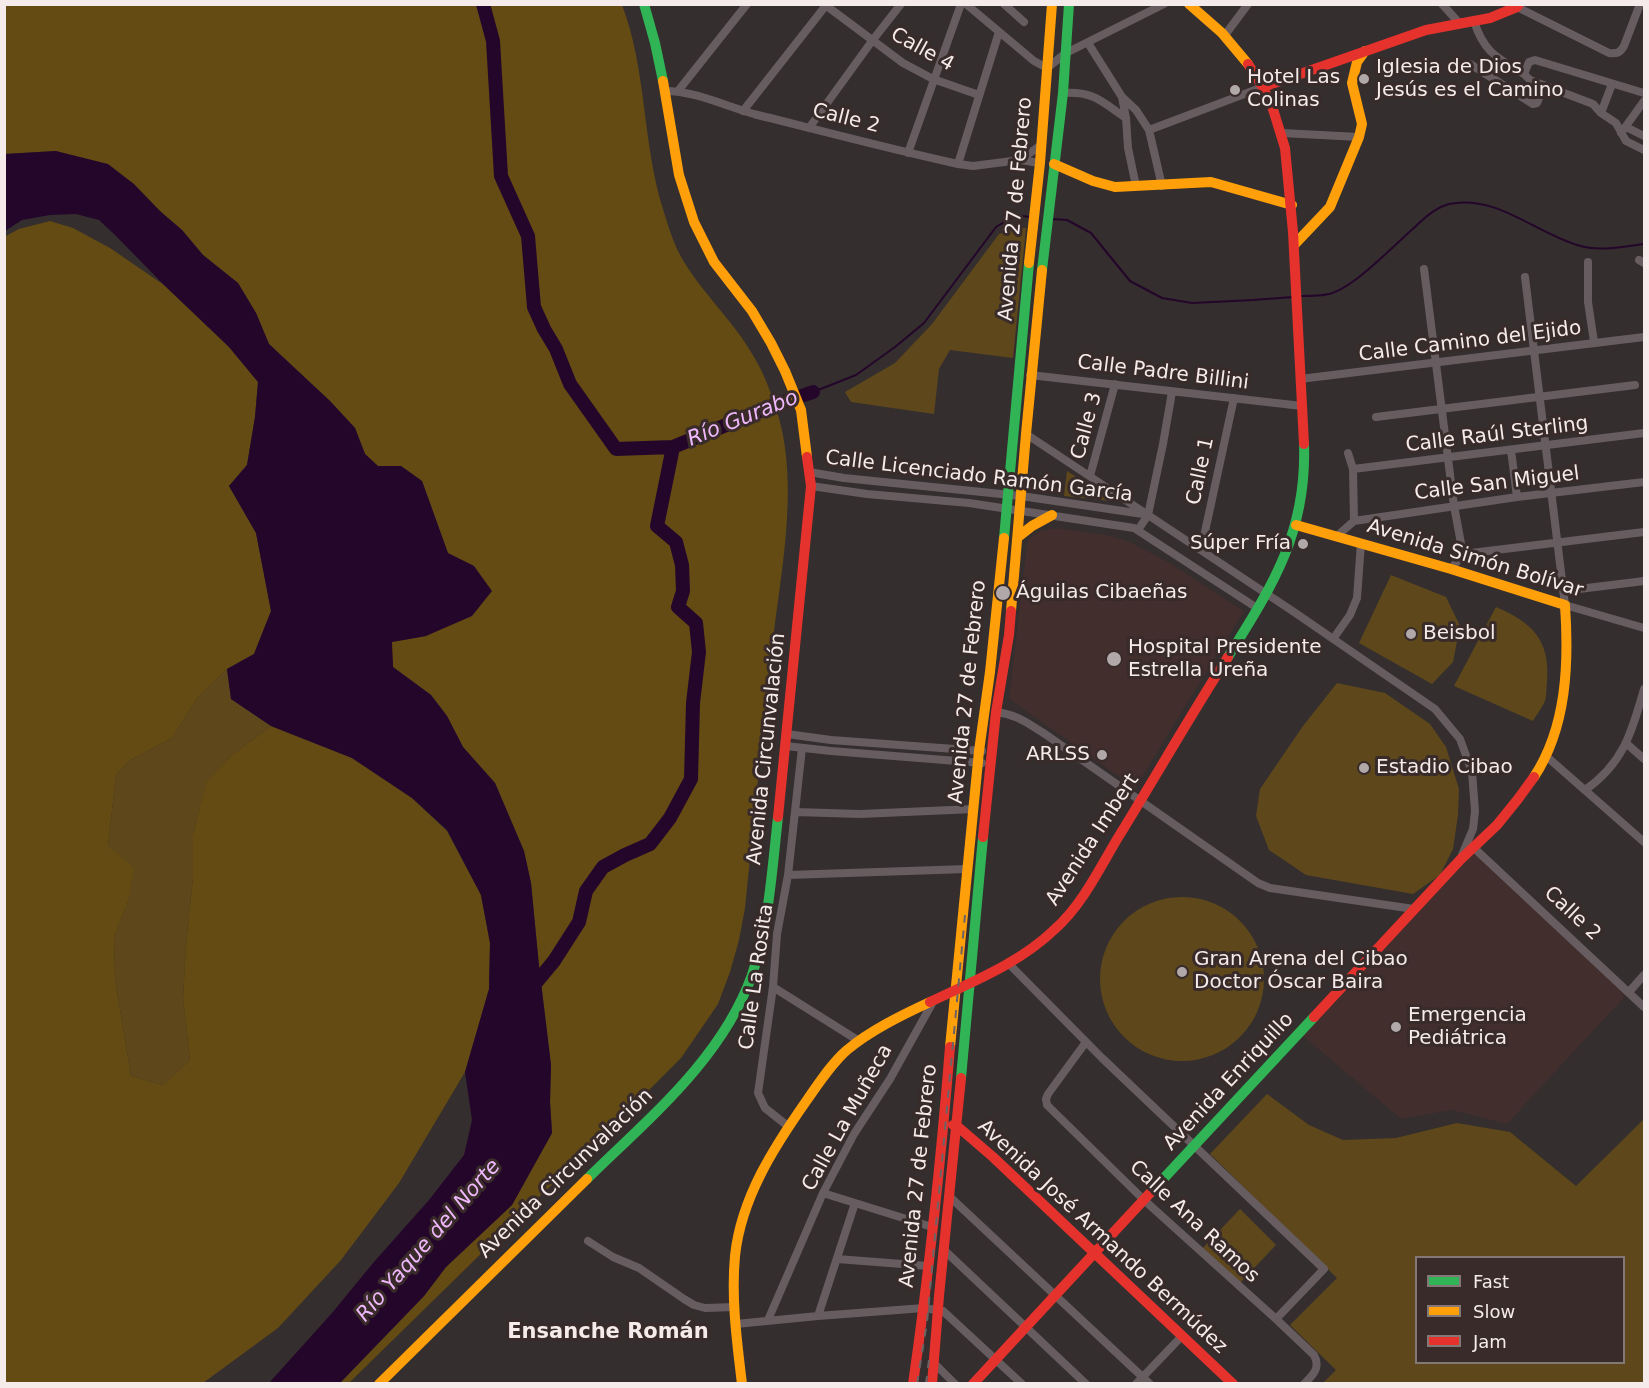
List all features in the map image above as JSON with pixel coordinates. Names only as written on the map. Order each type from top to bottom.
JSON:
[{"type":"main road","name":"Avenida Circunvalación","points":[[380,1383],[680,1089],[713,1048],[741,1001],[752,974],[765,924],[786,746],[811,486],[801,410],[785,371],[752,311],[714,261],[694,222],[679,175],[665,91],[644,4]]},
{"type":"main road","name":"Avenida 27 de Febrero","points":[[913,1383],[924,1308],[944,1124],[967,869],[1014,441],[1040,163],[1052,4]]},
{"type":"main road","name":"Avenida 27 de Febrero","points":[[932,1383],[996,712],[1009,635],[1026,434],[1063,93],[1068,4]]},
{"type":"main road","points":[[1189,4],[1225,36],[1263,87],[1282,133],[1288,167],[1295,243]]},
{"type":"main road","points":[[1263,87],[1426,30],[1490,18],[1518,6]]},
{"type":"main road","points":[[1295,243],[1330,207],[1359,137],[1362,124],[1352,82],[1357,62],[1365,51]]},
{"type":"main road","points":[[1054,164],[1093,181],[1115,187],[1211,182],[1292,206]]},
{"type":"main road","name":"Avenida Imbert","points":[[742,1383],[735,1307],[738,1238],[750,1198],[765,1165],[789,1127],[826,1074],[843,1054],[859,1041],[955,989],[1009,964],[1061,923],[1088,886],[1141,800],[1257,608],[1283,560],[1296,525],[1304,478],[1295,243]]},
{"type":"main road","points":[[1018,537],[1052,515]]},
{"type":"main road","name":"Avenida Simón Bolívar","points":[[1296,525],[1451,569],[1565,605]]},
{"type":"main road","name":"Avenida Enriquillo","points":[[974,1383],[1414,909],[1515,804],[1546,756],[1556,728],[1565,684],[1565,605]]},
{"type":"main road","name":"Avenida José Armando Bermúdez","points":[[944,1124],[957,1126],[1233,1383]]},
{"type":"street","points":[[678,91],[747,4]]},
{"type":"street","points":[[809,128],[901,4]]},
{"type":"street","points":[[908,153],[961,4]]},
{"type":"street","points":[[966,4],[1034,61],[1047,68],[1066,53],[1164,4]]},
{"type":"street","points":[[1004,4],[1024,22]]},
{"type":"street","points":[[1225,36],[1248,4]]},
{"type":"street","points":[[1442,4],[1460,24]]},
{"type":"street","points":[[743,111],[825,5]]},
{"type":"street","name":"Calle 4","points":[[825,5],[903,63],[933,79],[979,95]]},
{"type":"street","points":[[1518,6],[1609,53],[1616,54],[1621,52],[1624,46],[1639,5],[1644,8]]},
{"type":"street","points":[[1474,21],[1479,37],[1496,57],[1530,80],[1593,104],[1623,130],[1626,141],[1644,150]]},
{"type":"street","points":[[958,164],[999,32]]},
{"type":"street","points":[[1088,43],[1122,97],[1136,110],[1149,130],[1162,186]]},
{"type":"street","points":[[1524,75],[1529,62],[1535,60],[1644,93]]},
{"type":"street","points":[[1470,64],[1533,104],[1537,103],[1544,86]]},
{"type":"street","points":[[1601,113],[1612,84]]},
{"type":"street","points":[[1149,130],[1263,87]]},
{"type":"street","name":"Calle 2","points":[[665,91],[678,91],[743,111],[958,164],[973,166],[1020,160],[1040,163]]},
{"type":"street","points":[[1063,93],[1089,94],[1126,118]]},
{"type":"street","points":[[1122,97],[1128,148],[1136,186]]},
{"type":"street","points":[[1623,130],[1644,101]]},
{"type":"street","points":[[1623,130],[1644,136]]},
{"type":"street","points":[[1282,133],[1359,137]]},
{"type":"street","name":"Calle 2","points":[[1020,160],[1041,145]]},
{"type":"street","points":[[1588,262],[1588,302],[1594,342]]},
{"type":"street","points":[[1424,269],[1454,506],[1463,554]]},
{"type":"street","points":[[1525,277],[1565,605]]},
{"type":"street","name":"Calle Camino del Ejido","points":[[1300,379],[1644,337]]},
{"type":"street","name":"Calle Padre Billini","points":[[1020,373],[1302,406]]},
{"type":"street","name":"Calle 3","points":[[1090,476],[1114,384]]},
{"type":"street","points":[[1376,417],[1635,386]]},
{"type":"street","points":[[1138,530],[1148,514],[1172,392]]},
{"type":"street","name":"Calle 1","points":[[1201,550],[1234,398]]},
{"type":"street","name":"Calle Raúl Sterling","points":[[1353,469],[1644,433]]},
{"type":"street","points":[[1026,434],[1148,514]]},
{"type":"street","points":[[1511,450],[1517,497]]},
{"type":"street","points":[[1337,536],[1354,520],[1353,469],[1348,453]]},
{"type":"street","name":"Calle Licenciado Ramón García","points":[[809,472],[844,478],[1021,496],[1148,514],[1435,709],[1461,739],[1472,772],[1475,811],[1473,829],[1461,860]]},
{"type":"street","name":"Calle San Miguel","points":[[1354,520],[1644,482]]},
{"type":"street","name":"Calle Licenciado Ramón García","points":[[811,486],[1006,508],[1138,530],[1257,608]]},
{"type":"street","points":[[1451,569],[1463,554],[1644,532]]},
{"type":"street","points":[[1333,639],[1350,615],[1357,598],[1361,543]]},
{"type":"street","points":[[1563,591],[1644,581]]},
{"type":"street","name":"Avenida Simón Bolívar","points":[[1565,605],[1644,628]]},
{"type":"street","points":[[1585,790],[1598,782],[1627,744],[1644,688]]},
{"type":"street","points":[[996,712],[1020,718],[1258,883],[1270,888],[1414,909]]},
{"type":"street","points":[[787,734],[979,757],[992,763]]},
{"type":"street","points":[[1627,744],[1644,759]]},
{"type":"street","points":[[786,746],[979,757],[993,751]]},
{"type":"street","name":"Calle La Rosita","points":[[789,1127],[765,1108],[758,1093],[777,934],[789,874],[802,748]]},
{"type":"street","points":[[1546,756],[1644,842]]},
{"type":"street","points":[[795,812],[860,814],[974,809]]},
{"type":"street","name":"Calle 2","points":[[1474,848],[1644,1007]]},
{"type":"street","points":[[789,874],[967,869]]},
{"type":"street","points":[[1009,964],[1086,1042],[1324,1269],[1276,1319]]},
{"type":"street","points":[[1629,992],[1644,975]]},
{"type":"street","points":[[772,987],[859,1041]]},
{"type":"street","name":"Calle La Muñeca","points":[[768,1320],[823,1193],[854,1134],[890,1079],[934,1000]]},
{"type":"street","name":"Calle Ana Ramos","points":[[1086,1042],[1048,1094],[1046,1102],[1049,1107],[1144,1200],[1314,1355],[1317,1366],[1314,1374],[1304,1383]]},
{"type":"street","points":[[823,1193],[932,1227]]},
{"type":"street","points":[[950,1197],[1150,1383]]},
{"type":"street","points":[[818,1316],[855,1203]]},
{"type":"street","points":[[588,1241],[613,1257],[639,1268],[694,1305],[705,1308],[735,1307]]},
{"type":"street","points":[[944,1249],[1086,1383]]},
{"type":"street","points":[[837,1260],[928,1266]]},
{"type":"street","points":[[736,1324],[924,1308],[938,1309],[944,1311],[1022,1383]]},
{"type":"street","points":[[1136,1383],[1182,1336]]},
{"type":"street","points":[[934,1363],[955,1383]]},
{"type":"shaded area","points":[[5,5],[622,5],[636,55],[656,184],[673,239],[694,277],[754,357],[762,371],[779,418],[785,446],[788,504],[783,563],[768,681],[745,908],[730,972],[718,1004],[681,1058],[349,1383],[340,1383],[424,1296],[446,1267],[512,1205],[552,1133],[551,1065],[531,883],[524,851],[495,783],[463,747],[447,716],[431,695],[393,667],[391,642],[426,636],[474,566],[448,554],[422,481],[401,466],[378,466],[365,454],[355,428],[330,401],[269,344],[256,313],[238,283],[203,255],[182,230],[161,212],[56,151],[5,154]]},
{"type":"shaded area","points":[[50,221],[73,228],[110,248],[164,285],[229,347],[258,382],[247,465],[229,486],[256,533],[271,611],[254,654],[227,669],[198,697],[172,738],[129,761],[116,775],[108,846],[134,868],[128,902],[114,937],[115,979],[131,1076],[163,1085],[190,1060],[183,999],[193,877],[193,834],[206,783],[232,755],[271,726],[352,758],[412,798],[447,831],[481,895],[490,943],[489,989],[465,1072],[399,1183],[341,1260],[278,1328],[203,1383],[5,1384],[4,237],[19,229]]},
{"type":"shaded area","points":[[1017,228],[1026,228],[1013,358],[950,350],[939,369],[934,414],[851,402],[845,392],[895,363],[932,324],[999,234]]},
{"type":"shaded area","points":[[1067,471],[1111,499],[1111,501],[1064,496]]},
{"type":"shaded area","name":"Hospital Presidente Estrella Ureña","points":[[1056,528],[1106,535],[1128,541],[1168,562],[1244,611],[1135,788],[1009,699],[1027,543],[1030,538],[1041,531]]},
{"type":"shaded area","name":"Beisbol","points":[[1391,575],[1446,597],[1460,626],[1453,662],[1432,684],[1359,643]]},
{"type":"shaded area","name":"Beisbol","points":[[1496,607],[1529,627],[1537,635],[1546,655],[1546,699],[1533,721],[1454,686]]},
{"type":"shaded area","points":[[227,669],[231,699],[271,726],[232,755],[206,784],[193,834],[193,877],[186,944],[183,999],[190,1060],[163,1085],[131,1076],[115,979],[114,937],[128,902],[108,846],[116,775],[129,761],[172,738],[198,697]]},
{"type":"shaded area","name":"Estadio Cibao","points":[[1337,683],[1385,693],[1430,724],[1446,747],[1459,789],[1453,849],[1440,875],[1413,894],[1306,875],[1269,850],[1256,816],[1260,789],[1303,726]]},
{"type":"shaded area","points":[[1474,848],[1629,992],[1507,1124],[1452,1110],[1401,1119],[1304,1037],[1301,1032]]},
{"type":"shaded area","name":"Gran Arena del Cibao Doctor Óscar Baira","points":[[1182,897],[1198,898],[1213,903],[1240,921],[1258,948],[1263,963],[1263,995],[1258,1010],[1240,1037],[1213,1055],[1198,1060],[1182,1061],[1166,1060],[1151,1055],[1124,1037],[1106,1010],[1101,995],[1100,979],[1101,963],[1106,948],[1124,921],[1151,903],[1166,898]]},
{"type":"shaded area","points":[[1267,1094],[1309,1125],[1343,1140],[1396,1138],[1457,1123],[1510,1132],[1576,1186],[1644,1119],[1644,1383],[1323,1383],[1336,1370],[1290,1325],[1337,1278],[1210,1154]]},
{"type":"shaded area","points":[[1240,1209],[1276,1245],[1240,1283],[1203,1248]]},
{"type":"water","points":[[56,151],[108,164],[134,184],[182,230],[203,255],[238,283],[256,313],[269,344],[330,401],[355,428],[365,454],[378,466],[401,466],[422,481],[448,553],[474,566],[492,591],[472,616],[426,636],[392,642],[393,667],[431,695],[447,716],[463,747],[495,783],[524,851],[531,883],[551,1065],[552,1133],[512,1205],[446,1267],[424,1296],[340,1383],[269,1383],[429,1200],[464,1155],[472,1120],[465,1072],[489,989],[490,943],[481,895],[447,830],[412,798],[352,758],[271,726],[231,699],[227,669],[254,654],[271,611],[256,533],[229,486],[247,465],[258,382],[229,347],[99,220],[76,214],[50,215],[22,220],[5,231],[5,154]]},
{"type":"waterway","name":"Río Yaque del Norte","points":[[483,4],[493,41],[501,176],[528,236],[534,307],[556,349],[570,384],[616,449],[673,447],[657,526],[676,542],[682,565],[683,591],[678,607],[696,623],[699,652],[693,703],[691,779],[670,818],[650,844],[603,867],[586,891],[579,922],[554,961],[529,991]]},
{"type":"waterway","points":[[1302,296],[1329,294],[1350,284],[1427,217],[1449,204],[1466,202],[1499,209],[1561,239],[1585,247],[1610,248],[1644,244]]},
{"type":"waterway","points":[[813,392],[856,375],[895,347],[924,323],[996,227],[1016,215],[1030,217]]},
{"type":"waterway","points":[[1051,219],[1067,220],[1091,233],[1130,281],[1162,298],[1192,303],[1293,297]]},
{"type":"waterway","name":"Río Gurabo","points":[[673,447],[772,406],[813,392]]},
{"type":"railway","points":[[917,1384],[927,1322],[965,915]]},
{"type":"railway","points":[[926,1384],[929,1360]]},
{"type":"traffic: fast","points":[[644,4],[663,81]]},
{"type":"traffic: fast","points":[[1042,270],[1063,93],[1069,4]]},
{"type":"traffic: fast","points":[[1004,538],[1029,263]]},
{"type":"traffic: fast","points":[[1228,657],[1273,581],[1293,531],[1300,504],[1304,444]]},
{"type":"traffic: fast","points":[[587,1179],[682,1086],[722,1034],[739,1005],[758,956],[769,897],[778,817]]},
{"type":"traffic: fast","points":[[961,1078],[983,837]]},
{"type":"traffic: fast","points":[[1151,1192],[1314,1017]]},
{"type":"traffic: slow","points":[[1029,263],[1040,163],[1052,4]]},
{"type":"traffic: slow","points":[[1189,4],[1222,33],[1248,64]]},
{"type":"traffic: slow","points":[[1295,244],[1330,207],[1359,137],[1362,124],[1352,83],[1357,62],[1365,51]]},
{"type":"traffic: slow","points":[[663,81],[679,175],[694,222],[714,262],[752,311],[785,371],[801,410],[807,457]]},
{"type":"traffic: slow","points":[[1054,164],[1093,181],[1115,187],[1211,182],[1292,205]]},
{"type":"traffic: slow","points":[[1011,611],[1042,270]]},
{"type":"traffic: slow","points":[[1018,537],[1052,515]]},
{"type":"traffic: slow","points":[[1296,525],[1451,569],[1565,605],[1566,672],[1563,694],[1553,737],[1534,777]]},
{"type":"traffic: slow","points":[[950,1047],[979,751],[1004,538]]},
{"type":"traffic: slow","points":[[742,1384],[734,1304],[735,1256],[744,1214],[761,1174],[795,1118],[841,1055],[876,1029],[930,1002]]},
{"type":"traffic: slow","points":[[379,1384],[587,1179]]},
{"type":"traffic: jam","points":[[1263,87],[1426,30],[1490,18],[1517,7],[1519,4]]},
{"type":"traffic: jam","points":[[1248,64],[1272,106],[1285,148],[1293,232],[1304,444]]},
{"type":"traffic: jam","points":[[778,817],[811,486],[807,457]]},
{"type":"traffic: jam","points":[[983,837],[996,712],[1011,611]]},
{"type":"traffic: jam","points":[[930,1002],[1012,962],[1041,941],[1065,919],[1090,885],[1228,657]]},
{"type":"traffic: jam","points":[[1314,1017],[1461,859],[1497,825],[1534,777]]},
{"type":"traffic: jam","points":[[913,1384],[934,1216],[950,1047]]},
{"type":"traffic: jam","points":[[932,1384],[961,1078]]},
{"type":"traffic: jam","points":[[953,1125],[993,1157],[1233,1384]]},
{"type":"traffic: jam","points":[[973,1384],[1151,1192]]},
{"type":"place","name":"Iglesia de Dios Jesús es el Camino","points":[[1364,79]]},
{"type":"place","name":"Hotel Las Colinas","points":[[1235,90]]},
{"type":"place","name":"Súper Fría","points":[[1303,544]]},
{"type":"place","name":"Águilas Cibaeñas","points":[[1003,593]]},
{"type":"place","name":"Beisbol","points":[[1411,634]]},
{"type":"place","name":"Hospital Presidente Estrella Ureña","points":[[1114,659]]},
{"type":"place","name":"ARLSS","points":[[1102,755]]},
{"type":"place","name":"Estadio Cibao","points":[[1364,768]]},
{"type":"place","name":"Gran Arena del Cibao Doctor Óscar Baira","points":[[1182,972]]},
{"type":"place","name":"Emergencia Pediátrica","points":[[1396,1027]]},
{"type":"district","name":"Ensanche Román","points":[[608,1333]]}]
